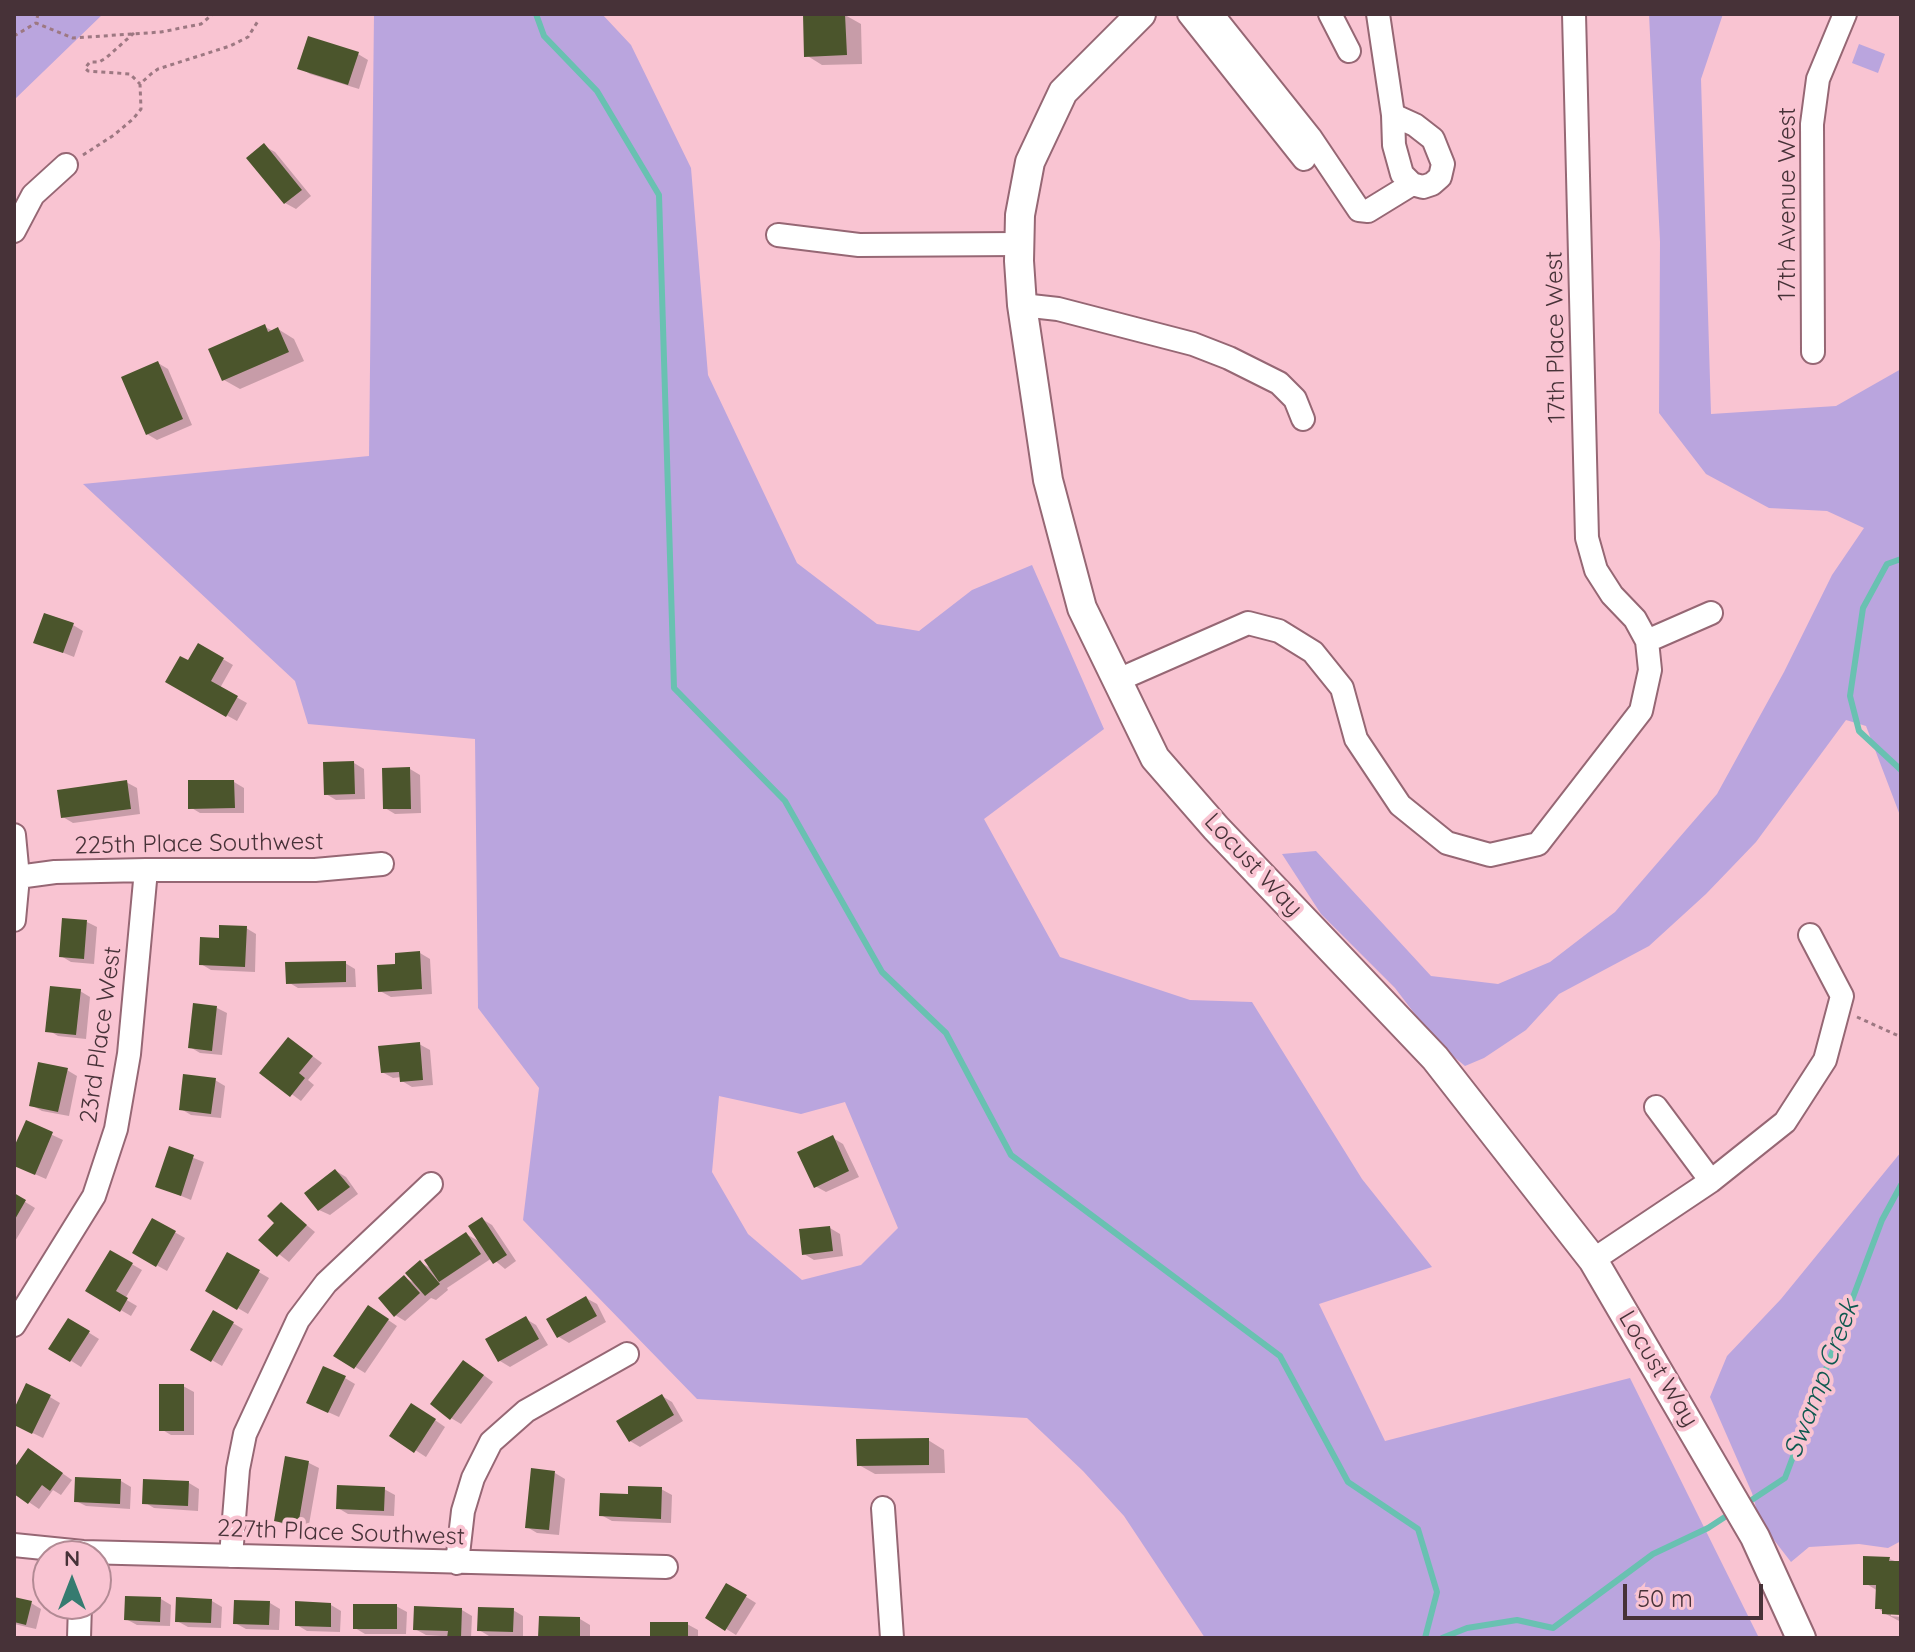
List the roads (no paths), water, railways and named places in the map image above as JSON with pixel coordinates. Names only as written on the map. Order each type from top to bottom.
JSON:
[{"type":"main road","name":"Locust Way","points":[[1141,14],[1063,92],[1030,162],[1022,201],[1019,244],[1022,305],[1048,480],[1082,608],[1155,758],[1216,828],[1435,1058],[1593,1260],[1755,1537],[1801,1638]]},
{"type":"street","points":[[1189,14],[1304,159]]},
{"type":"street","points":[[1212,14],[1310,137],[1359,210],[1368,211],[1412,184]]},
{"type":"street","points":[[1330,14],[1349,51]]},
{"type":"street","points":[[1378,14],[1393,115],[1394,145],[1402,174],[1412,184],[1423,187],[1432,184],[1440,177],[1443,164],[1433,139],[1415,125],[1393,115]]},
{"type":"street","name":"17th Place West","points":[[1574,14],[1587,538],[1596,570],[1612,595],[1635,619],[1647,641]]},
{"type":"street","name":"17th Avenue West","points":[[1813,352],[1812,124],[1821,68],[1845,14]]},
{"type":"street","points":[[14,231],[33,195],[66,165]]},
{"type":"street","points":[[778,235],[859,245],[1019,244]]},
{"type":"street","points":[[1022,305],[1058,309],[1178,340],[1229,358],[1279,383],[1295,399],[1303,419]]},
{"type":"street","points":[[1118,680],[1248,623],[1279,631],[1313,652],[1342,688],[1356,739],[1400,805],[1447,843],[1490,855],[1538,844],[1617,744],[1641,711],[1650,670],[1647,641],[1711,613]]},
{"type":"street","points":[[14,835],[18,877],[14,920]]},
{"type":"street","name":"225th Place Southwest","points":[[18,877],[55,872],[315,870],[382,864]]},
{"type":"street","name":"23rd Place West","points":[[14,1325],[94,1196],[116,1129],[129,1054],[146,870]]},
{"type":"street","points":[[1593,1260],[1711,1181],[1785,1122],[1825,1060],[1842,996],[1810,935]]},
{"type":"street","points":[[1656,1107],[1711,1181]]},
{"type":"street","points":[[231,1556],[238,1469],[245,1434],[298,1320],[326,1283],[431,1184]]},
{"type":"street","points":[[457,1563],[463,1511],[491,1442],[526,1411],[627,1354]]},
{"type":"street","points":[[883,1508],[892,1638]]},
{"type":"street","name":"227th Place Southwest","points":[[112,1554],[666,1567]]},
{"type":"waterway","points":[[536,14],[544,36],[597,91],[659,195],[674,688],[785,801],[882,972],[946,1033],[1011,1155],[1280,1356],[1348,1482],[1418,1529],[1437,1592],[1425,1638]]},
{"type":"waterway","name":"Swamp Creek","points":[[1901,559],[1887,564],[1863,608],[1850,696],[1859,731],[1901,770]]},
{"type":"waterway","name":"Swamp Creek","points":[[1744,1505],[1785,1478],[1882,1220],[1901,1185]]},
{"type":"waterway","name":"Swamp Creek","points":[[1442,1638],[1467,1628],[1517,1620],[1553,1628],[1653,1554],[1708,1528],[1731,1513]]}]
